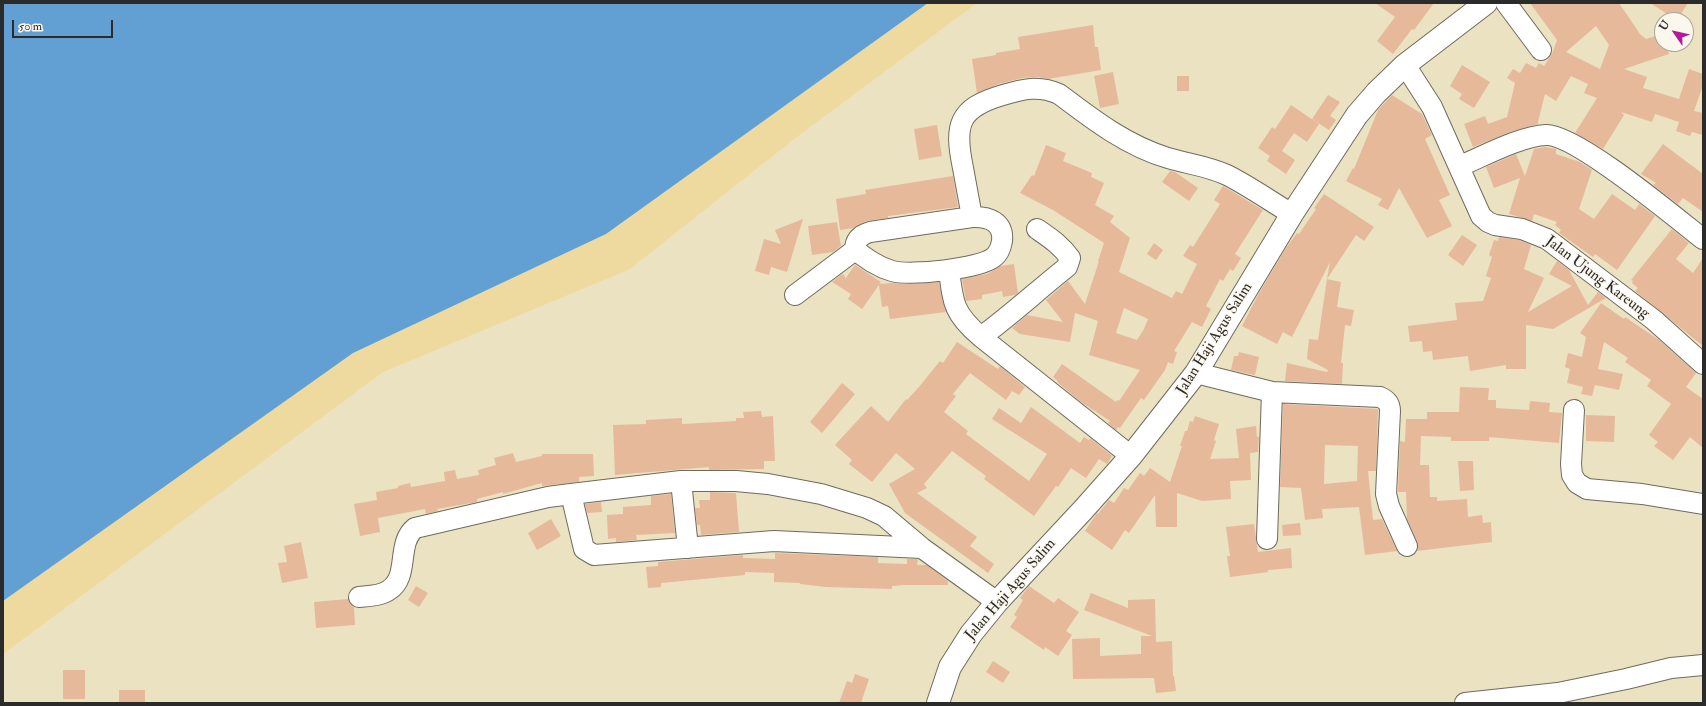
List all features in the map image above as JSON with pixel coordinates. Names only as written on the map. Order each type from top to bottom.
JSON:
[{"type":"main road","name":"Jalan Haji Agus Salim","points":[[938,703],[950,667],[960,649],[997,602],[1131,456],[1196,373],[1292,214],[1357,115],[1376,93],[1405,65],[1486,3]]},
{"type":"street","points":[[1506,3],[1541,50]]},
{"type":"street","name":"Jalan Ujung Kareung","points":[[1405,65],[1432,107],[1460,166],[1481,216],[1488,222],[1495,225],[1522,229],[1548,239],[1648,316],[1703,364]]},
{"type":"street","points":[[972,217],[958,139],[961,123],[971,109],[979,103],[991,98],[1031,87],[1049,89],[1059,94],[1111,131],[1147,150],[1168,158],[1190,163],[1226,175],[1292,214]]},
{"type":"street","points":[[1460,166],[1525,139],[1548,135],[1559,138],[1610,168],[1703,239]]},
{"type":"street","points":[[972,217],[988,218],[993,220],[999,226],[1002,237],[999,250],[990,260],[949,270],[904,273],[894,271],[872,262],[855,250],[855,244],[858,239],[864,234],[870,232],[972,217]]},
{"type":"street","points":[[981,337],[1008,317],[1023,302],[1067,267],[1070,258],[1065,250],[1053,239],[1037,229]]},
{"type":"street","points":[[795,295],[855,250]]},
{"type":"street","points":[[949,270],[953,302],[957,312],[963,320],[981,337],[1131,456]]},
{"type":"street","points":[[1196,373],[1272,392],[1380,397],[1385,399],[1389,404],[1390,411],[1386,494],[1389,506],[1407,546]]},
{"type":"street","points":[[1267,539],[1272,392]]},
{"type":"street","points":[[1574,410],[1571,464],[1572,475],[1577,483],[1587,489],[1642,494],[1703,504]]},
{"type":"street","points":[[359,597],[388,591],[394,586],[399,579],[406,539],[409,533],[415,528],[548,497],[681,481],[736,481],[768,484],[828,496],[867,508],[884,516],[922,548],[997,602]]},
{"type":"street","points":[[681,481],[688,548]]},
{"type":"street","points":[[570,494],[584,549],[589,553],[594,554],[774,541],[922,548]]},
{"type":"street","points":[[1466,703],[1558,693],[1671,668],[1703,664]]},
{"type":"sand","points":[[928,3],[977,3],[798,136],[630,269],[383,372],[3,654],[3,601],[352,353],[606,234]]},
{"type":"water","points":[[3,3],[928,3],[606,234],[353,353],[3,601]]},
{"type":"building","points":[[1375,3],[1434,3],[1414,30],[1412,29],[1393,54],[1377,41],[1395,17]]},
{"type":"building","points":[[1530,3],[1619,3],[1640,34],[1646,39],[1654,36],[1654,52],[1668,52],[1669,54],[1624,69],[1647,77],[1643,88],[1679,99],[1689,69],[1703,74],[1703,85],[1694,111],[1703,113],[1703,135],[1692,132],[1690,136],[1676,131],[1679,122],[1655,114],[1652,122],[1621,112],[1624,115],[1603,149],[1575,133],[1597,98],[1584,93],[1588,84],[1571,76],[1556,101],[1545,94],[1538,124],[1510,132],[1473,147],[1464,124],[1485,116],[1488,124],[1507,117],[1515,83],[1507,78],[1513,69],[1520,73],[1526,63],[1536,68],[1539,63],[1544,66],[1552,54],[1557,40]],"holes":[[[1596,26],[1609,45],[1600,69],[1566,52]]]},
{"type":"building","points":[[1650,3],[1688,3],[1682,12],[1664,12]]},
{"type":"building","points":[[1093,25],[1095,47],[1098,47],[1101,70],[1048,79],[1038,77],[1022,78],[999,84],[977,93],[972,59],[1020,49],[1018,37]]},
{"type":"building","points":[[1462,65],[1490,82],[1474,108],[1459,99],[1462,94],[1450,86]]},
{"type":"building","points":[[1113,72],[1119,104],[1100,108],[1094,76]]},
{"type":"building","points":[[1177,76],[1189,76],[1189,91],[1177,91]]},
{"type":"building","points":[[1328,95],[1340,102],[1330,116],[1336,120],[1329,130],[1312,119]]},
{"type":"building","points":[[1392,95],[1422,114],[1432,135],[1425,139],[1450,195],[1439,200],[1452,226],[1427,238],[1399,188],[1388,210],[1378,205],[1382,199],[1346,181],[1353,168],[1354,169],[1378,110]]},
{"type":"building","points":[[1291,105],[1319,124],[1307,142],[1294,133],[1282,151],[1295,160],[1286,174],[1267,161],[1270,156],[1258,148],[1272,127],[1275,129]]},
{"type":"building","points":[[937,125],[942,156],[919,160],[914,129]]},
{"type":"building","points":[[1663,144],[1703,174],[1703,212],[1683,198],[1678,204],[1653,185],[1656,183],[1641,174]]},
{"type":"building","points":[[1046,145],[1066,153],[1063,161],[1092,173],[1091,177],[1104,183],[1095,205],[1114,216],[1110,222],[1130,238],[1119,272],[1172,298],[1176,291],[1182,294],[1197,264],[1183,256],[1190,245],[1193,247],[1220,204],[1214,200],[1223,186],[1263,210],[1235,254],[1241,258],[1233,271],[1230,269],[1223,281],[1220,279],[1206,306],[1211,309],[1202,327],[1192,322],[1174,351],[1177,352],[1173,364],[1168,362],[1165,370],[1144,400],[1141,398],[1120,428],[1118,427],[1116,430],[1108,423],[1110,421],[1081,402],[1053,377],[1062,364],[1116,402],[1117,400],[1119,401],[1140,370],[1089,355],[1098,321],[1075,313],[1070,342],[1020,334],[1012,328],[1027,315],[1063,322],[1046,300],[1068,281],[1085,304],[1104,243],[1053,210],[1020,193],[1032,175],[1034,176]],"holes":[[[1124,308],[1148,319],[1137,340],[1116,333]]]},
{"type":"building","points":[[1545,147],[1556,149],[1556,154],[1580,162],[1592,170],[1579,209],[1594,219],[1612,194],[1635,210],[1639,204],[1655,216],[1617,270],[1595,254],[1593,257],[1559,233],[1561,230],[1555,225],[1557,222],[1534,214],[1532,221],[1509,214],[1520,178],[1494,188],[1486,167],[1516,154],[1525,176],[1534,149]]},
{"type":"building","points":[[1170,171],[1175,172],[1198,188],[1189,201],[1162,182]]},
{"type":"building","points":[[953,176],[958,207],[888,216],[888,218],[866,221],[853,228],[840,230],[836,199],[866,194],[865,190]]},
{"type":"building","points":[[1324,194],[1374,227],[1364,241],[1356,235],[1327,279],[1330,262],[1292,337],[1283,332],[1277,344],[1242,326],[1259,293],[1286,248],[1297,233],[1299,234]]},
{"type":"building","points":[[803,219],[787,272],[771,267],[769,275],[755,271],[764,239],[781,244],[775,230]]},
{"type":"building","points":[[837,222],[841,246],[833,252],[812,255],[808,226]]},
{"type":"building","points":[[1672,229],[1689,243],[1676,259],[1693,273],[1703,258],[1703,346],[1635,291],[1638,288],[1632,283],[1633,281],[1631,280]]},
{"type":"building","points":[[1462,235],[1477,245],[1463,266],[1448,255]]},
{"type":"building","points":[[1499,237],[1519,240],[1531,245],[1524,269],[1544,278],[1528,312],[1572,286],[1549,274],[1557,261],[1569,270],[1588,305],[1598,292],[1606,298],[1553,329],[1526,325],[1526,369],[1506,369],[1506,365],[1470,371],[1468,356],[1433,360],[1432,351],[1423,352],[1422,341],[1410,342],[1408,326],[1457,320],[1455,303],[1483,301],[1491,278],[1486,276],[1492,257],[1489,255],[1494,240],[1498,241]]},
{"type":"building","points":[[1154,243],[1163,250],[1156,260],[1147,254]]},
{"type":"building","points":[[1014,264],[1018,293],[1003,297],[1002,291],[982,295],[982,299],[966,301],[962,279],[987,274],[1001,266]]},
{"type":"building","points":[[855,265],[881,282],[879,284],[939,282],[946,312],[890,319],[888,306],[882,307],[879,285],[862,309],[848,299],[851,294],[832,282],[842,274],[845,276],[845,279]]},
{"type":"building","points":[[1327,279],[1341,282],[1337,307],[1354,310],[1351,326],[1345,325],[1341,363],[1343,363],[1342,384],[1285,381],[1287,363],[1327,372],[1328,370],[1307,359],[1309,339],[1318,340]]},
{"type":"building","points":[[1601,303],[1659,340],[1696,373],[1686,387],[1703,399],[1703,448],[1690,437],[1673,460],[1654,446],[1658,442],[1649,435],[1671,404],[1647,386],[1651,380],[1625,362],[1628,358],[1604,342],[1598,369],[1623,374],[1619,390],[1595,385],[1592,396],[1581,394],[1583,387],[1567,383],[1570,369],[1565,367],[1568,353],[1582,357],[1586,337],[1580,333]]},
{"type":"building","points":[[957,342],[998,369],[1000,366],[1025,387],[1019,395],[1012,391],[1006,400],[970,373],[953,394],[956,396],[944,412],[968,431],[966,434],[1029,481],[1047,454],[992,419],[999,408],[1021,423],[1031,407],[1080,443],[1084,437],[1089,440],[1090,438],[1112,456],[1107,464],[1099,459],[1086,478],[1071,468],[1058,487],[1056,486],[1034,516],[984,479],[986,476],[952,451],[924,484],[927,488],[917,493],[977,537],[970,546],[994,564],[988,573],[905,513],[889,484],[915,469],[896,453],[872,482],[849,464],[852,460],[835,445],[871,406],[888,422],[906,399],[907,400],[919,387],[940,361],[943,363]]},
{"type":"building","points":[[1239,352],[1259,357],[1255,375],[1231,370],[1234,356],[1238,356]]},
{"type":"building","points":[[842,383],[855,394],[822,433],[810,422]]},
{"type":"building","points":[[1460,387],[1489,388],[1488,400],[1496,400],[1496,408],[1529,410],[1530,401],[1550,403],[1549,412],[1562,413],[1559,443],[1489,437],[1489,441],[1451,441],[1451,437],[1421,436],[1420,465],[1429,465],[1430,497],[1437,497],[1437,501],[1467,499],[1468,517],[1482,515],[1483,523],[1491,522],[1492,542],[1417,551],[1417,541],[1407,519],[1406,492],[1398,492],[1400,441],[1405,442],[1406,419],[1427,419],[1427,412],[1459,412]]},
{"type":"building","points":[[1283,404],[1378,409],[1376,471],[1368,471],[1373,520],[1382,519],[1397,551],[1365,555],[1359,507],[1322,509],[1323,518],[1305,520],[1301,488],[1280,487]],"holes":[[[1325,445],[1358,446],[1357,481],[1324,484]]]},
{"type":"building","points":[[761,411],[762,417],[773,416],[775,461],[764,461],[764,469],[709,470],[709,467],[615,475],[613,425],[646,424],[646,420],[682,418],[682,424],[736,421],[736,418],[744,418],[743,412]]},
{"type":"building","points":[[1586,415],[1615,416],[1614,442],[1586,441]]},
{"type":"building","points":[[1195,416],[1219,424],[1214,440],[1216,441],[1210,459],[1239,458],[1236,429],[1256,426],[1257,437],[1259,437],[1258,452],[1250,453],[1251,480],[1230,481],[1231,499],[1202,501],[1177,493],[1177,527],[1156,527],[1155,495],[1129,533],[1125,530],[1112,550],[1085,531],[1097,513],[1098,514],[1109,500],[1114,503],[1124,488],[1128,490],[1140,473],[1144,476],[1150,468],[1170,482],[1182,446],[1180,446],[1185,431],[1187,431],[1190,421],[1193,422]]},
{"type":"building","points":[[513,453],[516,462],[542,456],[542,454],[593,454],[594,476],[579,477],[579,482],[542,486],[542,483],[503,494],[503,492],[477,499],[477,502],[437,509],[438,511],[426,514],[425,509],[378,518],[380,532],[360,536],[354,504],[377,500],[376,492],[398,488],[398,486],[410,483],[411,487],[445,481],[444,472],[455,470],[457,479],[479,475],[478,470],[496,465],[494,458]]},
{"type":"building","points":[[1458,461],[1473,461],[1474,490],[1460,491]]},
{"type":"building","points":[[710,492],[736,493],[739,532],[701,535],[700,525],[697,525],[695,508],[700,508],[699,500],[710,500]]},
{"type":"building","points":[[671,494],[675,533],[636,535],[637,540],[616,542],[616,538],[608,539],[607,515],[623,514],[623,507],[651,505],[651,496]]},
{"type":"building","points":[[601,502],[602,512],[587,513],[585,504]]},
{"type":"building","points":[[551,519],[561,536],[537,550],[528,533]]},
{"type":"building","points":[[1300,523],[1301,535],[1283,536],[1282,525]]},
{"type":"building","points":[[1254,524],[1258,552],[1291,548],[1292,568],[1268,570],[1268,572],[1230,577],[1227,556],[1230,556],[1226,527]]},
{"type":"building","points":[[301,542],[308,578],[282,583],[278,563],[287,562],[284,546]]},
{"type":"building","points":[[775,553],[878,557],[878,563],[907,564],[907,559],[918,559],[917,565],[927,565],[948,581],[948,585],[905,585],[892,586],[892,589],[826,587],[800,583],[774,582],[774,573],[745,572],[745,575],[661,583],[661,587],[648,588],[646,567],[658,566],[658,562],[743,555],[743,558],[775,559]]},
{"type":"building","points":[[416,586],[428,593],[419,607],[408,600]]},
{"type":"building","points":[[1029,586],[1054,603],[1058,598],[1079,612],[1066,631],[1072,635],[1058,656],[1045,647],[1044,650],[1010,627],[1017,617],[1014,615],[1023,600],[1020,598]]},
{"type":"building","points":[[1091,593],[1128,608],[1128,600],[1155,599],[1156,642],[1172,641],[1173,676],[1176,691],[1156,693],[1154,678],[1073,679],[1072,639],[1100,638],[1100,656],[1141,654],[1141,636],[1152,636],[1084,610]]},
{"type":"building","points":[[348,599],[350,604],[354,607],[355,625],[316,628],[314,602]]},
{"type":"building","points":[[993,661],[1010,672],[1003,683],[986,672]]},
{"type":"building","points":[[63,670],[85,670],[85,699],[63,699]]},
{"type":"building","points":[[855,674],[869,679],[861,703],[839,703],[847,681],[852,683]]},
{"type":"building","points":[[119,690],[145,690],[145,703],[119,703]]}]
